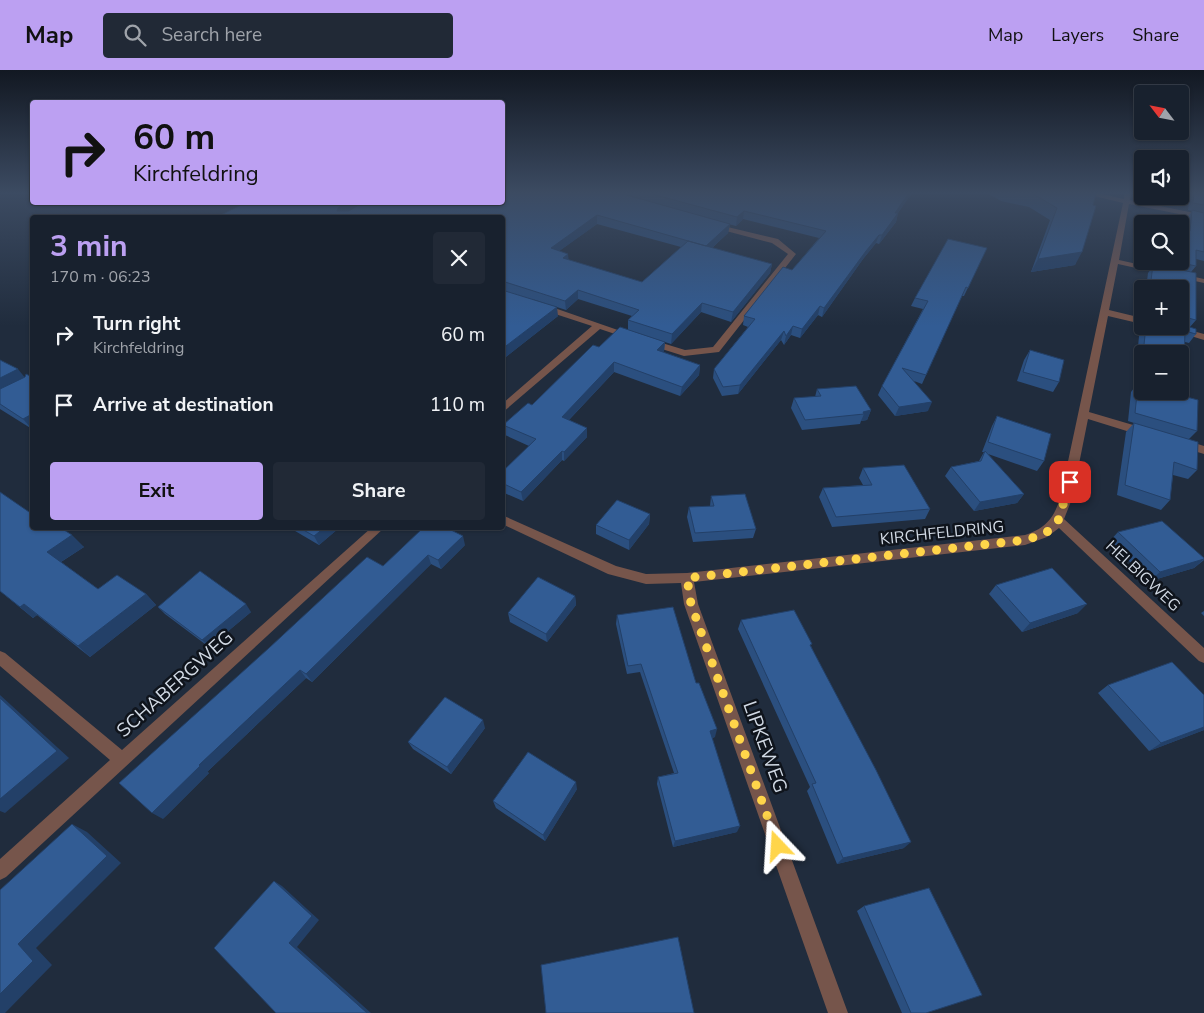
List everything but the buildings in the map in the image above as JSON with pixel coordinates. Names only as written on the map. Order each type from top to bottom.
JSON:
[{"type":"street","points":[[537,305],[684,353],[716,350],[792,254],[776,241],[764,238]]},
{"type":"street","points":[[1058,521],[1066,499],[1119,238]]},
{"type":"street","points":[[1114,262],[1204,281]]},
{"type":"street","points":[[1104,312],[1134,319]]},
{"type":"street","points":[[505,407],[598,326]]},
{"type":"street","points":[[1189,333],[1204,337]]},
{"type":"street","points":[[1084,414],[1204,450]]},
{"type":"street","name":"KIRCHFELDRING","points":[[505,520],[613,570],[646,579],[687,578],[1025,540],[1045,534],[1058,521]]},
{"type":"street","name":"HELBIGWEG","points":[[1058,521],[1204,657]]},
{"type":"street","name":"SCHABERGWEG","points":[[0,871],[376,530]]},
{"type":"street","name":"LIPKEWEG","points":[[687,578],[691,604],[838,1013]]},
{"type":"street","points":[[0,657],[122,760]]},
{"type":"route","points":[[778,846],[691,604],[687,578],[1025,540],[1045,534],[1058,521],[1070,482]]}]
